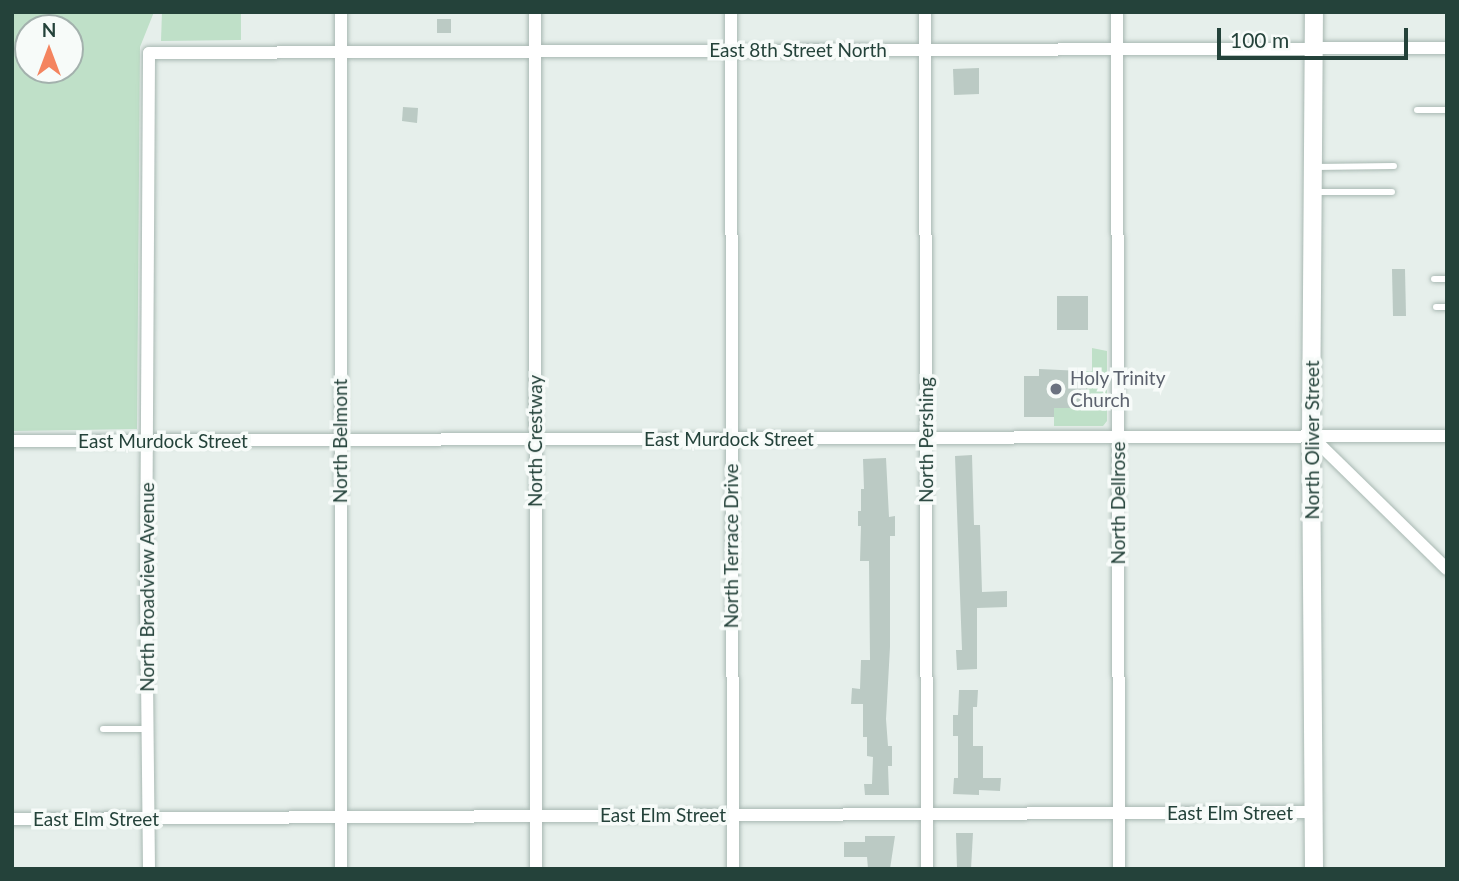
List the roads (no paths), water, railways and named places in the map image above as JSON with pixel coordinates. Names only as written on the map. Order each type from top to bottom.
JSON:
[{"type":"main road","name":"North Oliver Street","points":[[1314,12],[1311,436],[1314,869]]},
{"type":"street","name":"North Belmont","points":[[341,12],[341,869]]},
{"type":"street","name":"North Crestway","points":[[535,12],[536,869]]},
{"type":"street","name":"North Terrace Drive","points":[[731,12],[733,869]]},
{"type":"street","name":"North Pershing","points":[[925,12],[928,869]]},
{"type":"street","name":"North Dellrose","points":[[1117,12],[1119,869]]},
{"type":"street","name":"East 8th Street North","points":[[149,53],[1447,48]]},
{"type":"street","name":"North Broadview Avenue","points":[[149,53],[149,869]]},
{"type":"street","points":[[1311,436],[1447,569]]},
{"type":"street","name":"East Murdock Street","points":[[12,441],[1447,436]]},
{"type":"street","name":"East Elm Street","points":[[12,819],[1313,812]]},
{"type":"lane","points":[[1417,110],[1447,110]]},
{"type":"lane","points":[[1313,167],[1394,166]]},
{"type":"lane","points":[[1313,192],[1392,192]]},
{"type":"lane","points":[[1434,279],[1447,279]]},
{"type":"lane","points":[[1436,307],[1447,307]]},
{"type":"lane","points":[[103,729],[148,729]]},
{"type":"place","name":"Holy Trinity Church","points":[[1056,389]]}]
